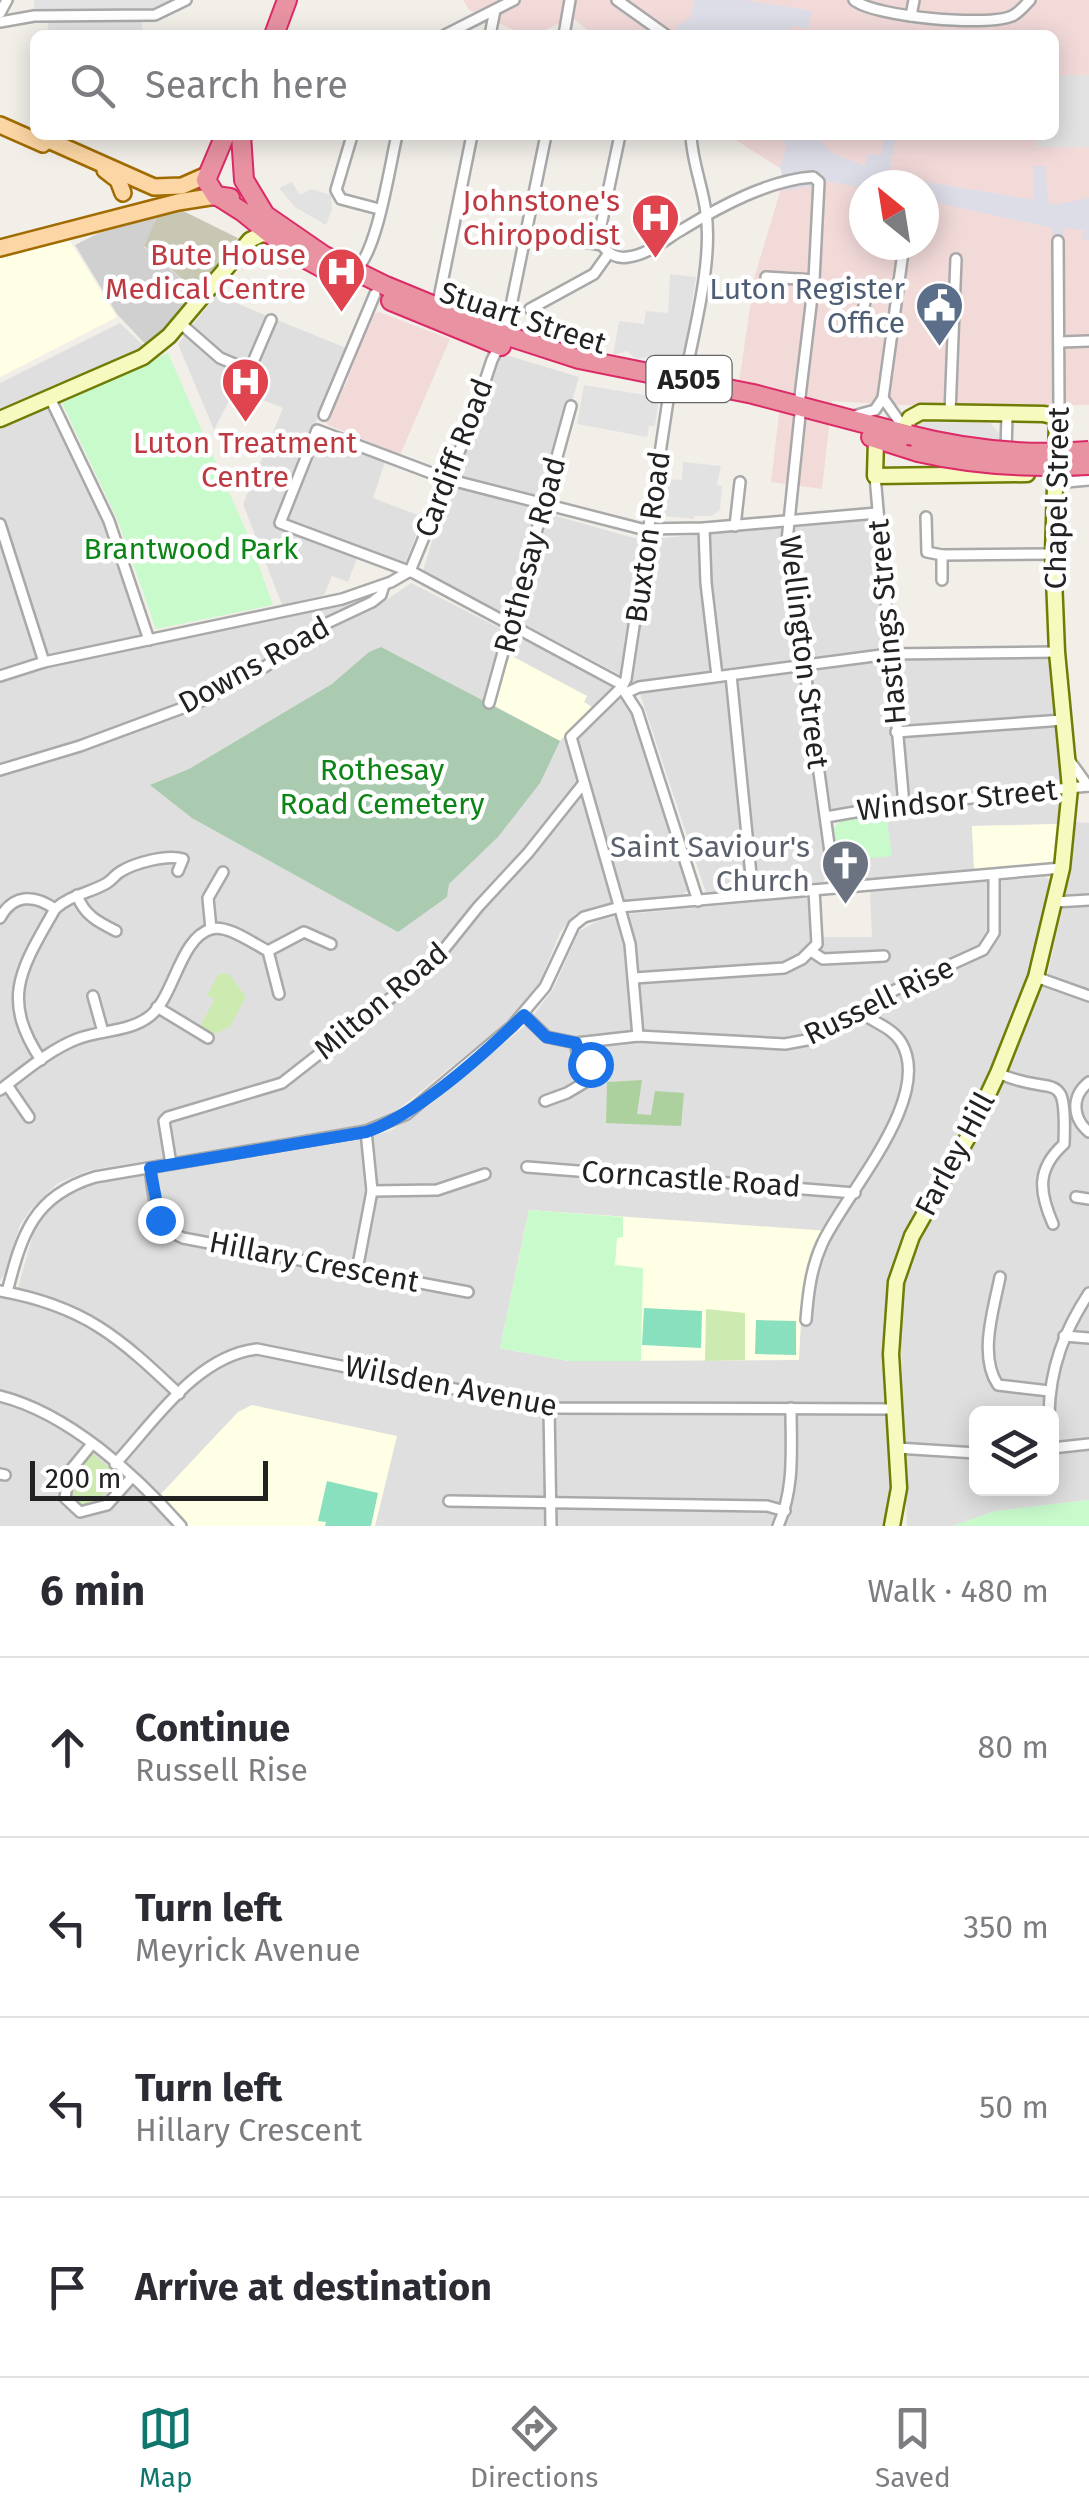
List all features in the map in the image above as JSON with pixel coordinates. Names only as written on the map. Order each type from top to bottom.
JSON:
[{"type":"highway","points":[[264,30],[275,0]]},
{"type":"highway","points":[[276,30],[287,0]]},
{"type":"highway","points":[[223,140],[207,185],[218,197],[237,194],[243,176],[241,140]]},
{"type":"highway","points":[[210,170],[229,162],[243,176]]},
{"type":"highway","name":"A505","points":[[243,176],[265,215],[299,241],[352,271],[430,304]]},
{"type":"highway","name":"A505","points":[[218,197],[317,267],[374,294]]},
{"type":"highway","name":"Stuart Street","points":[[374,294],[583,370],[677,383],[844,417],[910,438]]},
{"type":"highway","name":"Stuart Street","points":[[430,304],[502,340]]},
{"type":"highway","name":"Stuart Street","points":[[800,410],[876,439],[910,438]]},
{"type":"highway","name":"A505","points":[[910,438],[992,450],[1089,450]]},
{"type":"highway","name":"A505","points":[[910,438],[954,460],[1010,466],[1089,465]]},
{"type":"main road","points":[[0,115],[30,131]]},
{"type":"main road","points":[[0,125],[30,138]]},
{"type":"main road","points":[[35,140],[111,172],[120,183],[128,206],[148,210]]},
{"type":"main road","points":[[49,140],[140,183],[171,187],[210,170]]},
{"type":"main road","points":[[82,226],[108,211],[130,185],[140,183]]},
{"type":"main road","points":[[0,248],[148,210],[218,197]]},
{"type":"main road","points":[[249,216],[250,240]]},
{"type":"main road","points":[[0,419],[143,357],[169,336],[250,240],[262,234],[272,236]]},
{"type":"main road","points":[[910,438],[910,418],[921,412],[1055,417]]},
{"type":"main road","name":"Chapel Street","points":[[1055,417],[1058,426],[1053,554],[1057,652],[1070,788]]},
{"type":"main road","name":"Hastings Street","points":[[875,476],[876,439]]},
{"type":"main road","points":[[875,476],[1006,474],[1055,478]]},
{"type":"main road","name":"Farley Hill","points":[[892,1526],[899,1488],[891,1354],[893,1304],[905,1250],[968,1137],[1036,977],[1062,868],[1070,788]]},
{"type":"street","points":[[0,14],[6,0]]},
{"type":"street","points":[[0,22],[34,16],[155,15],[186,0]]},
{"type":"street","points":[[455,30],[514,0]]},
{"type":"street","points":[[617,0],[658,30]]},
{"type":"street","points":[[854,0],[867,8],[949,19],[1006,18],[1030,0]]},
{"type":"street","points":[[911,16],[914,0]]},
{"type":"street","points":[[565,30],[571,1]]},
{"type":"street","points":[[491,30],[495,10]]},
{"type":"street","points":[[642,30],[644,22]]},
{"type":"street","points":[[351,140],[336,190],[338,196],[379,210]]},
{"type":"street","points":[[352,271],[362,264],[396,140]]},
{"type":"street","points":[[430,304],[439,298],[471,140]]},
{"type":"street","name":"Cardiff Road","points":[[410,572],[502,340],[545,140]]},
{"type":"street","points":[[530,309],[594,274],[605,249],[600,230],[619,140]]},
{"type":"street","name":"Buxton Road","points":[[625,689],[677,383],[704,277],[707,215],[693,140]]},
{"type":"street","name":"Wellington Street","points":[[707,215],[783,182],[813,177],[821,185],[787,522],[802,664],[835,888]]},
{"type":"street","points":[[528,232],[605,249],[624,258],[642,253],[707,215]]},
{"type":"street","name":"Chapel Street","points":[[1055,417],[1060,407],[1058,241]]},
{"type":"street","points":[[950,413],[956,259]]},
{"type":"street","points":[[844,417],[876,410],[882,398],[902,260]]},
{"type":"street","points":[[766,276],[814,280]]},
{"type":"street","points":[[863,310],[868,290],[897,292]]},
{"type":"street","points":[[324,415],[374,294]]},
{"type":"street","points":[[244,368],[253,362],[271,320]]},
{"type":"street","points":[[180,323],[220,358],[244,368]]},
{"type":"street","points":[[1060,342],[1089,341]]},
{"type":"street","points":[[238,390],[245,377],[244,368]]},
{"type":"street","points":[[50,398],[110,520],[149,640]]},
{"type":"street","points":[[882,398],[910,438]]},
{"type":"street","name":"Rothesay Road","points":[[489,703],[571,406]]},
{"type":"street","points":[[1006,474],[1008,415]]},
{"type":"street","points":[[698,900],[658,770],[625,689],[512,624],[410,572],[280,524],[317,430],[447,479],[544,506],[650,529],[877,514]]},
{"type":"street","name":"Hastings Street","points":[[875,476],[904,805]]},
{"type":"street","points":[[1055,478],[1089,480]]},
{"type":"street","points":[[735,526],[740,482]]},
{"type":"street","points":[[926,516],[927,552],[1053,554]]},
{"type":"street","points":[[0,524],[44,662]]},
{"type":"street","points":[[704,528],[717,676]]},
{"type":"street","points":[[942,555],[942,580]]},
{"type":"street","points":[[0,676],[44,662],[342,598],[410,572]]},
{"type":"street","name":"Downs Road","points":[[0,770],[80,746],[204,700],[266,666],[323,625],[372,602],[381,595],[384,584]]},
{"type":"street","points":[[638,1036],[634,978],[620,908],[570,737],[625,689],[889,654],[1057,652]]},
{"type":"street","points":[[731,675],[753,896]]},
{"type":"street","points":[[896,732],[1063,720]]},
{"type":"street","name":"Chapel Street","points":[[1066,754],[1088,786]]},
{"type":"street","name":"Milton Road","points":[[171,1164],[164,1122],[168,1117],[282,1083],[429,968],[583,784]]},
{"type":"street","name":"Windsor Street","points":[[826,817],[1088,786]]},
{"type":"street","points":[[41,1060],[18,1030],[12,992],[55,908],[106,884],[120,872],[186,855],[178,870]]},
{"type":"street","points":[[179,1394],[97,1324],[40,1298],[3,1291],[18,1248],[46,1202],[74,1184],[366,1132],[407,1114],[524,1015],[545,987],[574,924],[584,916],[698,900],[1062,868]]},
{"type":"street","points":[[211,929],[208,898],[223,872]]},
{"type":"street","name":"Russell Rise","points":[[576,1043],[638,1036],[798,1043],[812,1040],[858,1010],[983,950],[994,933],[994,876]]},
{"type":"street","points":[[634,978],[772,970],[802,959],[819,936],[814,890]]},
{"type":"street","points":[[77,895],[92,918],[116,931]]},
{"type":"street","points":[[0,918],[7,906],[26,898],[38,898],[55,908]]},
{"type":"street","points":[[1055,902],[1089,900]]},
{"type":"street","points":[[28,1117],[4,1088],[79,1038],[146,1019],[157,1007],[195,939],[211,929],[226,930],[268,951],[279,994]]},
{"type":"street","points":[[268,951],[304,932],[331,944]]},
{"type":"street","points":[[811,951],[823,959],[884,956]]},
{"type":"street","points":[[1036,977],[1089,996]]},
{"type":"street","points":[[93,996],[102,1032]]},
{"type":"street","points":[[157,1007],[208,1038]]},
{"type":"street","points":[[806,1320],[814,1264],[824,1238],[886,1140],[909,1082],[909,1058],[900,1038],[858,1010]]},
{"type":"street","points":[[524,1015],[546,1037],[576,1043],[577,1053],[590,1064],[594,1077],[568,1094],[544,1101]]},
{"type":"street","points":[[998,1072],[1023,1083],[1048,1085],[1060,1091],[1066,1100],[1064,1144],[1048,1159],[1041,1196],[1053,1224]]},
{"type":"street","points":[[1089,1082],[1081,1088],[1076,1105],[1080,1123],[1089,1132]]},
{"type":"street","points":[[358,1270],[372,1191],[366,1132]]},
{"type":"street","name":"Corncastle Road","points":[[527,1167],[855,1193]]},
{"type":"street","name":"Hillary Crescent","points":[[150,1168],[156,1210],[170,1232],[182,1238],[468,1292]]},
{"type":"street","points":[[372,1191],[437,1190],[485,1174]]},
{"type":"street","points":[[1076,1197],[1089,1198]]},
{"type":"street","points":[[1000,1276],[988,1346],[993,1378],[998,1385],[1049,1390]]},
{"type":"street","points":[[1049,1406],[1049,1390],[1064,1336],[1089,1292]]},
{"type":"street","points":[[1064,1336],[1089,1338]]},
{"type":"street","name":"Wilsden Avenue","points":[[115,1464],[210,1364],[240,1350],[257,1348],[549,1408],[895,1410]]},
{"type":"street","points":[[0,1396],[54,1415],[132,1478],[181,1526]]},
{"type":"street","points":[[549,1408],[550,1526]]},
{"type":"street","points":[[778,1526],[792,1466],[791,1408]]},
{"type":"street","points":[[92,1444],[69,1472],[66,1498],[80,1512],[107,1505],[132,1478]]},
{"type":"street","points":[[1059,1447],[1089,1444]]},
{"type":"street","points":[[897,1448],[969,1453]]},
{"type":"street","points":[[449,1501],[767,1506],[784,1511]]},
{"type":"shaded area","points":[[34,0],[174,0],[156,10],[34,10]]},
{"type":"shaded area","points":[[463,0],[1089,0],[1089,405],[832,401],[822,489],[771,482],[780,406],[737,395],[755,275],[786,172],[736,140],[1059,140],[1059,30],[587,30],[572,17],[545,30],[514,30],[469,10]]},
{"type":"shaded area","points":[[695,0],[743,0],[812,11],[808,29],[792,26],[789,30],[676,30],[690,18]]},
{"type":"shaded area","points":[[48,22],[141,22],[143,30],[42,30],[48,29]]},
{"type":"shaded area","points":[[1059,75],[1089,75],[1089,147],[1038,147],[1037,140],[1059,140]]},
{"type":"shaded area","points":[[782,140],[819,140],[834,154],[865,166],[868,154],[881,155],[884,140],[895,140],[890,170],[849,170],[849,185],[824,181],[814,190],[808,186],[786,191],[780,167],[787,144]]},
{"type":"shaded area","points":[[1033,166],[1045,166],[1048,202],[1055,205],[1089,198],[1089,240],[1082,238],[1084,230],[1064,228],[1062,241],[1053,240],[1052,228],[939,203],[939,184],[1034,200]]},
{"type":"shaded area","points":[[292,182],[300,195],[311,189],[331,195],[332,209],[326,225],[295,207],[279,188]]},
{"type":"shaded area","points":[[177,208],[238,238],[196,291],[144,246],[157,217]]},
{"type":"shaded area","points":[[157,217],[144,247],[198,293],[147,346],[117,314],[75,245],[99,233]]},
{"type":"shaded area","points":[[68,238],[117,317],[0,377],[0,254]]},
{"type":"shaded area","points":[[670,274],[696,277],[682,364],[654,356],[636,359],[627,351],[613,355],[619,321],[644,324],[646,311],[668,313]]},
{"type":"shaded area","points":[[216,295],[346,348],[311,434],[385,462],[373,498],[423,517],[405,564],[361,547],[348,582],[332,576],[324,595],[282,605],[243,504],[283,408],[235,389],[214,430],[178,344]]},
{"type":"shaded area","points":[[379,312],[450,339],[400,455],[328,425],[324,418],[338,385],[345,387],[371,315]]},
{"type":"shaded area","points":[[120,323],[145,347],[133,356],[0,413],[0,383]]},
{"type":"shaded area","points":[[500,353],[579,377],[571,404],[565,403],[535,510],[641,540],[872,519],[885,658],[1051,658],[1063,796],[1061,824],[972,826],[974,869],[864,880],[862,859],[891,855],[885,802],[820,810],[827,875],[823,882],[706,893],[640,694],[619,674],[423,571],[449,486]]},
{"type":"shaded area","points":[[584,385],[651,396],[650,402],[658,404],[655,426],[649,426],[647,437],[577,424]]},
{"type":"shaded area","points":[[48,408],[100,516],[141,636],[48,654],[0,669],[0,426]]},
{"type":"shaded area","points":[[917,422],[990,423],[999,433],[999,468],[914,434]]},
{"type":"shaded area","points":[[683,462],[721,466],[717,485],[722,486],[720,510],[711,516],[664,516],[661,511],[665,479],[682,480]]},
{"type":"shaded area","points":[[411,583],[610,684],[624,699],[634,719],[688,891],[613,902],[575,914],[560,932],[540,982],[518,1013],[389,1117],[367,1124],[90,1170],[58,1183],[20,1225],[0,1280],[0,683],[47,668],[283,619],[374,595],[382,603]]},
{"type":"shaded area","points":[[510,655],[587,696],[584,702],[592,707],[560,741],[493,705]]},
{"type":"shaded area","points":[[1073,822],[1089,823],[1089,1500],[995,1511],[953,1526],[907,1526],[900,1320],[907,1270],[923,1230],[993,1104],[1048,973],[1070,873]]},
{"type":"shaded area","points":[[1061,824],[1059,861],[974,869],[972,826]]},
{"type":"shaded area","points":[[1045,877],[1053,882],[1020,999],[969,1118],[899,1244],[887,1290],[892,1495],[884,1526],[0,1526],[0,1297],[15,1299],[34,1231],[61,1198],[90,1185],[357,1140],[390,1131],[426,1108],[526,1025],[554,988],[579,931],[600,920],[810,897],[814,937],[872,937],[870,892]]},
{"type":"shaded area","points":[[529,1210],[829,1231],[824,1238],[806,1320],[801,1321],[799,1360],[569,1361],[500,1348]]},
{"type":"shaded area","points":[[252,1405],[397,1436],[375,1526],[186,1526],[159,1496],[238,1412]]},
{"type":"green space","name":"Brantwood Park","points":[[168,353],[247,533],[273,605],[156,629],[118,521],[62,403]]},
{"type":"green space","name":"Rothesay Road Cemetery","points":[[381,647],[560,741],[540,783],[498,837],[449,884],[447,897],[398,932],[192,818],[150,785],[189,769],[332,684],[369,652]]},
{"type":"green space","points":[[886,812],[892,856],[862,859],[864,880],[845,882],[838,875],[831,831],[844,817]]},
{"type":"green space","points":[[219,974],[229,974],[246,997],[230,1027],[214,1034],[200,1026],[215,999],[207,995]]},
{"type":"green space","points":[[642,1080],[637,1114],[651,1115],[655,1091],[684,1093],[681,1126],[606,1123],[607,1082]]},
{"type":"green space","points":[[529,1210],[623,1217],[623,1237],[617,1238],[615,1265],[643,1268],[641,1361],[569,1361],[500,1348]]},
{"type":"green space","points":[[644,1308],[702,1311],[701,1348],[642,1345]]},
{"type":"green space","points":[[706,1309],[745,1313],[745,1360],[705,1361]]},
{"type":"green space","points":[[756,1320],[796,1321],[796,1355],[755,1354]]},
{"type":"green space","points":[[89,1451],[125,1481],[78,1508],[71,1502]]},
{"type":"green space","points":[[327,1481],[378,1493],[371,1526],[325,1526],[326,1522],[318,1521]]},
{"type":"green space","points":[[1089,1500],[1089,1526],[953,1526],[995,1511]]},
{"type":"place","name":"Johnstone's Chiropodist","points":[[655,260]]},
{"type":"place","name":"Bute House Medical Centre","points":[[341,314]]},
{"type":"place","name":"Luton Register Office","points":[[940,348]]},
{"type":"place","name":"Luton Treatment Centre","points":[[245,424]]},
{"type":"place","name":"Saint Saviour's Church","points":[[845,906]]},
{"type":"route","points":[[160,1220],[150,1168],[366,1132],[390,1123],[407,1114],[524,1015],[546,1037],[576,1043],[580,1058],[590,1064]]}]
